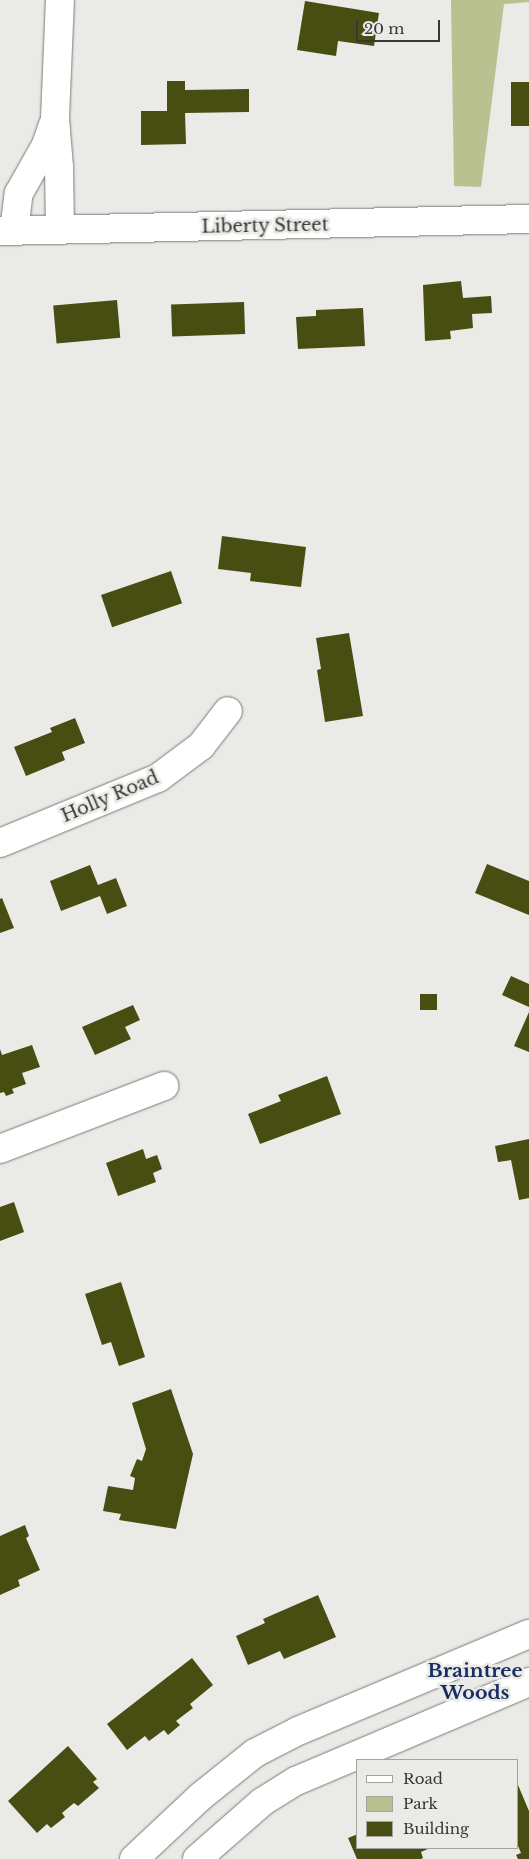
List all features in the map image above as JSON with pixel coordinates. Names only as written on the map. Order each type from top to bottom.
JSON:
[{"type":"street","points":[[60,0],[55,118],[59,167],[60,230]]},
{"type":"street","points":[[7,231],[19,193],[46,145],[55,118]]},
{"type":"street","name":"Liberty Street","points":[[7,231],[529,219]]},
{"type":"street","name":"Holly Road","points":[[0,842],[158,778],[201,746],[228,711]]},
{"type":"street","points":[[0,1149],[164,1086]]},
{"type":"street","points":[[134,1859],[200,1797],[256,1753],[298,1731],[529,1634]]},
{"type":"street","points":[[197,1859],[245,1816],[279,1790],[317,1771],[520,1685],[494,1648]]},
{"type":"green space","points":[[451,0],[529,0],[529,2],[504,4],[481,187],[454,186]]},
{"type":"building","points":[[305,1],[379,13],[374,46],[338,41],[336,56],[297,50]]},
{"type":"building","points":[[167,81],[185,81],[185,90],[249,89],[249,112],[185,113],[186,144],[141,145],[141,111],[167,111]]},
{"type":"building","points":[[511,82],[529,82],[529,126],[511,126]]},
{"type":"building","points":[[461,281],[463,298],[491,296],[492,313],[472,314],[473,328],[450,331],[451,339],[425,341],[423,285]]},
{"type":"building","points":[[117,300],[120,338],[57,343],[53,306]]},
{"type":"building","points":[[244,302],[245,334],[172,337],[171,305]]},
{"type":"building","points":[[363,308],[365,346],[298,349],[296,317],[316,316],[316,310]]},
{"type":"building","points":[[222,536],[306,547],[301,587],[250,581],[251,573],[218,569]]},
{"type":"building","points":[[171,571],[182,603],[112,627],[101,595]]},
{"type":"building","points":[[349,633],[363,716],[325,722],[317,670],[321,669],[316,638]]},
{"type":"building","points":[[75,718],[85,743],[62,752],[65,760],[26,776],[14,747],[52,732],[50,728]]},
{"type":"building","points":[[487,864],[529,881],[529,915],[475,893]]},
{"type":"building","points":[[90,865],[98,885],[116,878],[127,906],[107,914],[100,896],[61,911],[50,881]]},
{"type":"building","points":[[2,898],[14,928],[0,933],[0,899]]},
{"type":"building","points":[[511,976],[529,984],[529,1007],[502,995]]},
{"type":"building","points":[[420,994],[437,994],[437,1010],[420,1010]]},
{"type":"building","points":[[133,1005],[140,1020],[125,1027],[131,1039],[95,1055],[82,1027]]},
{"type":"building","points":[[529,1012],[529,1052],[514,1046]]},
{"type":"building","points":[[32,1045],[40,1067],[22,1073],[26,1084],[12,1089],[14,1093],[6,1096],[4,1092],[0,1093],[0,1049],[2,1055]]},
{"type":"building","points":[[327,1076],[341,1114],[260,1144],[248,1114],[281,1101],[278,1095]]},
{"type":"building","points":[[529,1139],[529,1198],[519,1200],[511,1160],[498,1162],[495,1146]]},
{"type":"building","points":[[143,1149],[146,1159],[157,1155],[162,1169],[153,1173],[156,1182],[118,1196],[106,1163]]},
{"type":"building","points":[[14,1202],[24,1232],[0,1241],[0,1207]]},
{"type":"building","points":[[121,1282],[145,1357],[119,1366],[111,1342],[102,1345],[85,1294]]},
{"type":"building","points":[[171,1389],[193,1454],[176,1529],[119,1520],[121,1514],[103,1511],[108,1486],[133,1490],[135,1478],[130,1476],[137,1459],[142,1461],[146,1449],[132,1403]]},
{"type":"building","points":[[25,1525],[29,1536],[26,1538],[40,1570],[18,1580],[20,1586],[0,1595],[0,1536]]},
{"type":"building","points":[[318,1595],[336,1637],[284,1659],[280,1651],[248,1665],[236,1636],[265,1623],[263,1619]]},
{"type":"building","points":[[192,1658],[213,1685],[190,1704],[193,1708],[176,1721],[180,1725],[168,1735],[164,1730],[149,1741],[145,1736],[127,1750],[107,1724]]},
{"type":"building","points":[[68,1746],[97,1779],[93,1782],[99,1788],[78,1806],[74,1803],[62,1813],[65,1817],[51,1828],[47,1824],[37,1833],[8,1801]]},
{"type":"building","points":[[519,1787],[529,1811],[529,1859],[518,1859],[516,1855],[521,1853],[519,1848]]},
{"type":"building","points":[[356,1835],[356,1849],[428,1849],[421,1852],[423,1858],[421,1859],[357,1859],[348,1838]]},
{"type":"district","name":"Braintree Woods","points":[[475,1682]]}]
